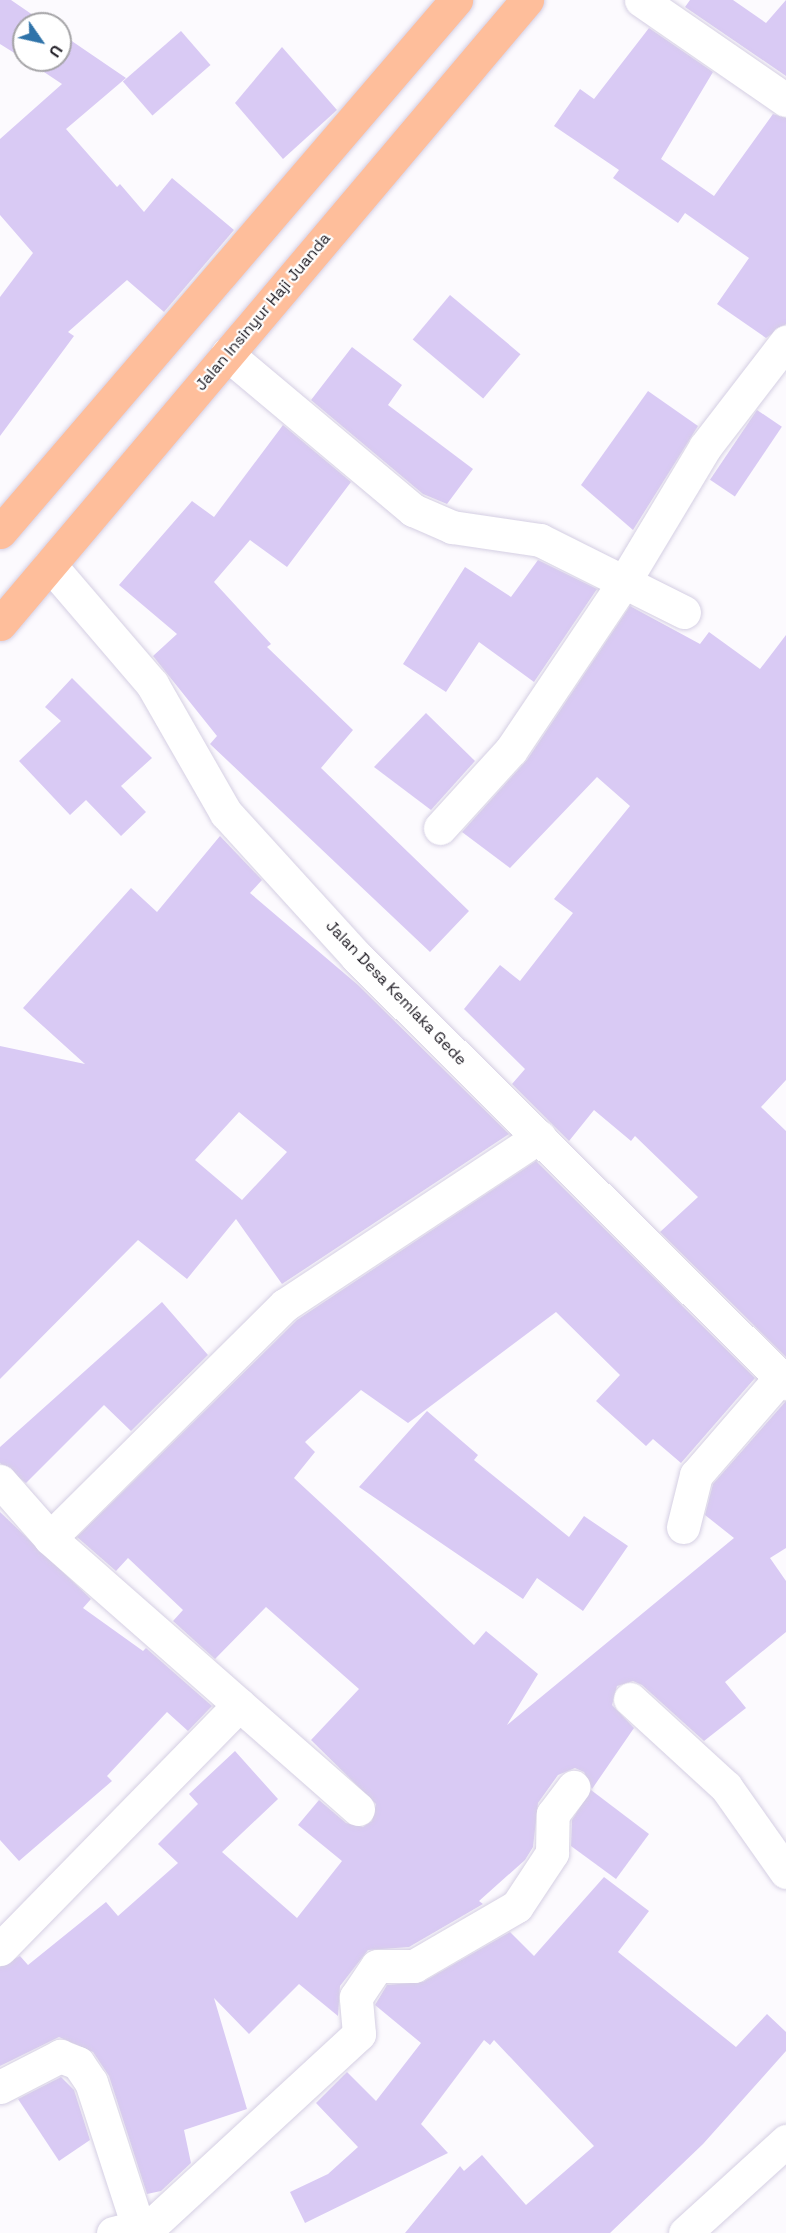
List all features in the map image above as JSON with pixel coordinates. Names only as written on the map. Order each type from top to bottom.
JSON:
[{"type":"highway","points":[[0,532],[456,0]]},
{"type":"highway","name":"Jalan Insinyur Haji Juanda","points":[[0,624],[523,1]]},
{"type":"street","points":[[641,0],[786,100]]},
{"type":"street","points":[[440,828],[511,750],[624,582],[705,447],[786,342]]},
{"type":"street","points":[[227,354],[412,510],[452,527],[540,540],[684,612]]},
{"type":"street","name":"Jalan Desa Kemlaka Gede","points":[[51,565],[152,684],[226,813],[357,957],[783,1381]]},
{"type":"street","points":[[50,1538],[285,1305],[539,1137]]},
{"type":"street","points":[[683,1527],[696,1475],[783,1381]]},
{"type":"street","points":[[0,1481],[50,1538],[358,1809]]},
{"type":"street","points":[[630,1699],[726,1787],[786,1872]]},
{"type":"street","points":[[0,1949],[239,1704]]},
{"type":"street","points":[[0,2087],[60,2056],[78,2063],[91,2082],[131,2232],[359,2034],[356,1997],[377,1966],[414,1966],[517,1906],[552,1853],[554,1814],[573,1787]]},
{"type":"street","points":[[685,2233],[786,2141]]},
{"type":"building","points":[[0,0],[11,0],[28,12],[12,12],[12,52],[0,44]]},
{"type":"building","points":[[690,0],[733,0],[766,23],[786,0],[786,76],[685,7]]},
{"type":"building","points":[[649,28],[713,72],[661,159],[714,196],[773,114],[786,118],[786,324],[766,338],[717,304],[749,258],[685,213],[678,223],[613,178],[619,170],[554,126],[580,89],[594,99]]},
{"type":"building","points":[[181,31],[211,65],[152,115],[123,82]]},
{"type":"building","points":[[72,41],[126,78],[66,129],[117,187],[120,184],[144,212],[172,178],[234,230],[164,312],[127,280],[68,332],[74,336],[0,436],[0,297],[33,253],[0,215],[0,139],[62,84],[44,72],[72,72]]},
{"type":"building","points":[[282,47],[337,110],[283,159],[235,103]]},
{"type":"building","points":[[450,295],[520,354],[483,399],[413,339]]},
{"type":"building","points":[[352,347],[402,385],[388,405],[473,469],[447,504],[423,494],[311,400]]},
{"type":"building","points":[[648,391],[698,426],[633,530],[581,485]]},
{"type":"building","points":[[757,410],[782,427],[735,496],[710,480]]},
{"type":"building","points":[[283,425],[351,482],[287,567],[250,540],[214,582],[271,644],[267,647],[353,730],[321,768],[469,911],[430,952],[210,744],[217,736],[153,656],[177,634],[119,585],[192,501],[214,517]]},
{"type":"building","points":[[538,560],[597,589],[534,682],[479,642],[446,692],[403,664],[465,567],[511,597]]},
{"type":"building","points":[[630,606],[700,644],[709,632],[760,669],[786,635],[786,1080],[761,1107],[786,1131],[786,1357],[660,1232],[698,1197],[635,1136],[631,1141],[594,1110],[569,1141],[512,1084],[525,1069],[464,1009],[500,965],[520,981],[573,913],[554,899],[630,806],[597,777],[510,868],[462,832],[527,760]]},
{"type":"building","points":[[72,678],[152,758],[121,786],[146,812],[121,836],[86,800],[70,815],[19,761],[61,721],[45,707]]},
{"type":"building","points":[[426,713],[475,761],[431,810],[374,767]]},
{"type":"building","points":[[220,836],[262,880],[250,893],[358,985],[509,1134],[282,1284],[236,1219],[187,1279],[138,1240],[0,1379],[0,1046],[85,1064],[23,1008],[131,888],[157,912]],"holes":[[[239,1112],[287,1152],[242,1200],[195,1160]]]},
{"type":"building","points":[[536,1161],[755,1378],[681,1463],[653,1439],[646,1446],[596,1401],[620,1375],[556,1312],[408,1423],[361,1390],[305,1442],[315,1452],[294,1478],[474,1645],[486,1631],[538,1674],[507,1725],[734,1538],[705,1515],[713,1484],[786,1401],[786,1548],[770,1558],[786,1581],[786,1632],[725,1682],[746,1708],[704,1741],[642,1685],[633,1681],[617,1686],[612,1705],[634,1728],[592,1789],[584,1772],[575,1768],[558,1775],[538,1803],[533,1847],[525,1860],[479,1901],[483,1904],[409,1947],[368,1950],[340,1986],[338,2016],[299,1984],[249,2034],[214,1998],[247,2109],[184,2130],[191,2163],[161,2191],[147,2194],[109,2076],[93,2052],[59,2037],[0,2066],[0,1967],[20,1956],[28,1965],[106,1902],[118,1916],[178,1863],[158,1844],[198,1804],[189,1794],[235,1751],[278,1799],[222,1852],[297,1918],[342,1861],[298,1825],[319,1800],[346,1823],[363,1827],[372,1821],[376,1804],[311,1740],[359,1689],[266,1607],[215,1659],[173,1621],[183,1610],[128,1558],[116,1571],[77,1537],[297,1320]]},
{"type":"building","points":[[162,1302],[208,1355],[131,1431],[104,1405],[26,1483],[0,1463],[0,1447]]},
{"type":"building","points":[[427,1411],[478,1455],[474,1460],[569,1537],[584,1516],[628,1546],[583,1611],[537,1578],[523,1599],[359,1487]]},
{"type":"building","points":[[0,1512],[91,1599],[83,1608],[143,1651],[146,1648],[212,1706],[188,1731],[167,1712],[107,1776],[112,1781],[19,1861],[0,1840]]},
{"type":"building","points":[[591,1790],[649,1834],[616,1879],[571,1846],[572,1820]]},
{"type":"building","points":[[604,1877],[649,1911],[618,1952],[736,2047],[767,2014],[786,2032],[786,2051],[703,2144],[610,2233],[405,2233],[460,2166],[464,2171],[482,2155],[526,2205],[594,2146],[494,2040],[490,2045],[484,2040],[421,2124],[448,2153],[305,2223],[290,2192],[328,2174],[358,2147],[316,2103],[347,2072],[376,2101],[421,2043],[375,2005],[387,1985],[423,1982],[510,1932],[534,1956]]},
{"type":"building","points":[[61,2077],[74,2090],[90,2140],[59,2161],[18,2099]]}]
